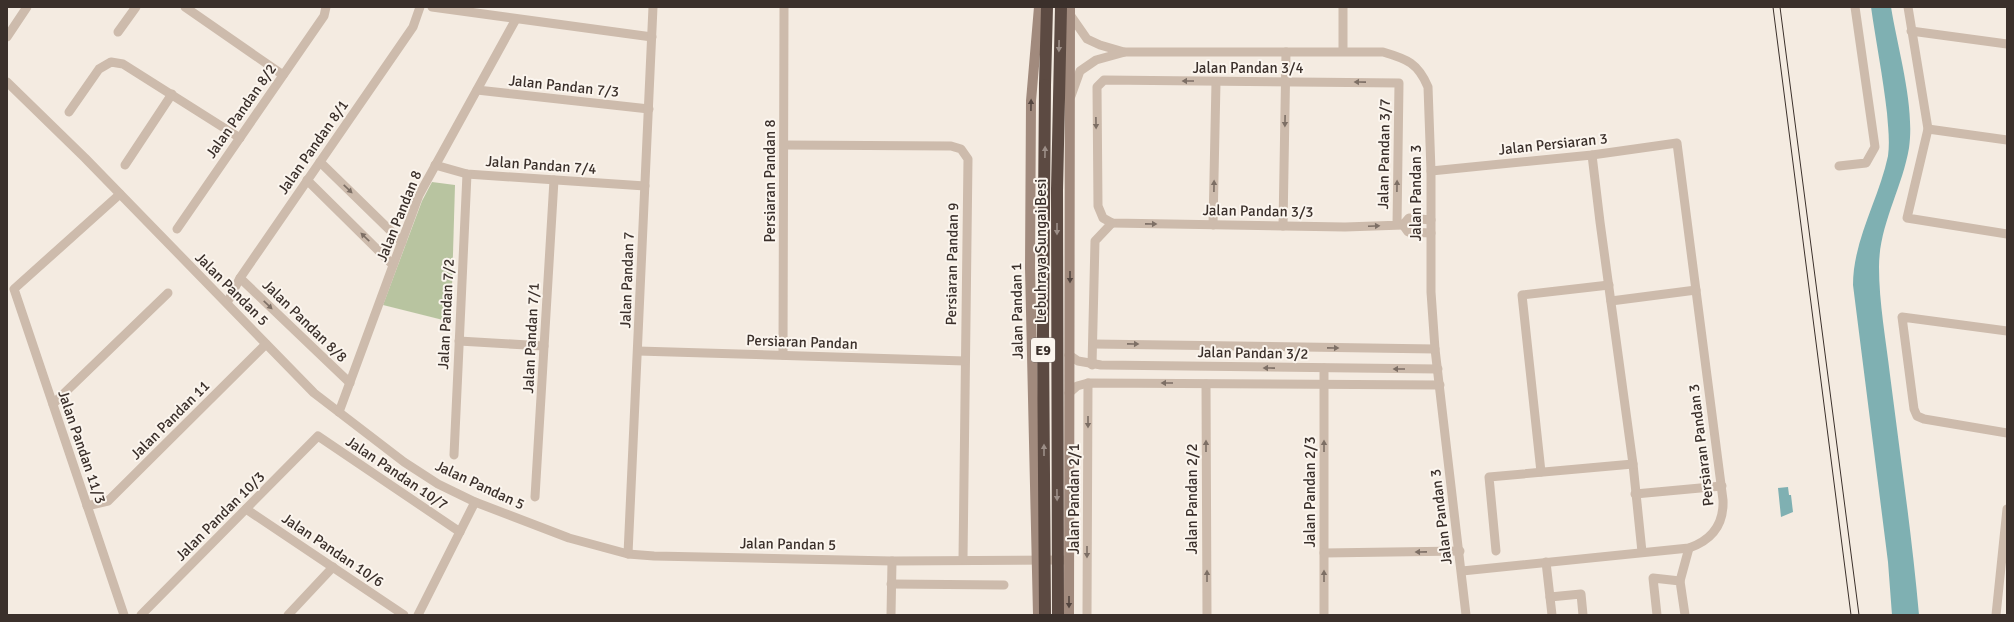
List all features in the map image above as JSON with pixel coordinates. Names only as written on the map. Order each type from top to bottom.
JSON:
[{"type":"highway","name":"Lebuhraya Sungai Besi","points":[[1045,615],[1043,326],[1047,7]]},
{"type":"highway","name":"Lebuhraya Sungai Besi","points":[[1058,615],[1057,190],[1061,7]]},
{"type":"main road","name":"Jalan Pandan 1","points":[[1038,615],[1038,560],[1030,268],[1030,101],[1039,7]]},
{"type":"main road","points":[[1069,615],[1071,12]]},
{"type":"main road","points":[[1033,382],[1042,388],[1050,390],[1062,388],[1069,381]]},
{"type":"street","points":[[7,37],[27,7]]},
{"type":"street","points":[[118,32],[136,7]]},
{"type":"street","points":[[185,7],[283,75]]},
{"type":"street","name":"Jalan Pandan 8/2","points":[[177,229],[324,16],[326,7]]},
{"type":"street","name":"Jalan Pandan 8/1","points":[[227,303],[240,278],[414,27],[420,7]]},
{"type":"street","points":[[432,7],[652,37]]},
{"type":"street","name":"Jalan Pandan 7","points":[[628,554],[653,7]]},
{"type":"street","name":"Persiaran Pandan 8","points":[[784,7],[784,356]]},
{"type":"street","points":[[1343,7],[1343,51]]},
{"type":"street","points":[[1839,166],[1866,163],[1875,148],[1855,7]]},
{"type":"street","points":[[1908,7],[1928,129],[1907,218],[2007,234]]},
{"type":"street","name":"Jalan Pandan 3","points":[[1071,12],[1087,39],[1100,45],[1125,52]]},
{"type":"street","name":"Jalan Pandan 8","points":[[339,412],[419,195],[516,19]]},
{"type":"street","points":[[1911,31],[2007,44]]},
{"type":"street","name":"Jalan Pandan 3","points":[[1070,97],[1080,71],[1096,60],[1125,52],[1383,52],[1400,57],[1412,63],[1423,76],[1428,87],[1431,171],[1431,292],[1435,350],[1460,552],[1466,615]]},
{"type":"street","points":[[1283,226],[1286,52]]},
{"type":"street","points":[[69,112],[99,69],[112,62],[123,64],[240,138]]},
{"type":"street","name":"Jalan Pandan 3/4","points":[[1112,223],[1103,218],[1098,206],[1096,91],[1098,84],[1104,80],[1399,83]]},
{"type":"street","name":"Jalan Pandan 5","points":[[7,82],[120,194],[314,392],[404,462],[438,484],[475,502],[569,538],[628,554],[654,556],[892,561],[963,559],[1069,560]]},
{"type":"street","points":[[1213,225],[1216,82]]},
{"type":"street","name":"Jalan Pandan 3/7","points":[[1399,83],[1400,225]]},
{"type":"street","name":"Jalan Pandan 7/3","points":[[477,90],[649,109]]},
{"type":"street","points":[[125,165],[172,94]]},
{"type":"street","points":[[1928,129],[2007,140]]},
{"type":"street","name":"Jalan Persiaran 3","points":[[1431,171],[1592,155],[1677,143]]},
{"type":"street","name":"Persiaran Pandan 3","points":[[1462,571],[1689,548],[1706,540],[1718,527],[1723,509],[1722,486],[1677,143]]},
{"type":"street","name":"Persiaran Pandan 9","points":[[784,145],[951,146],[961,149],[968,159],[963,559]]},
{"type":"street","points":[[1592,155],[1633,464],[1642,552]]},
{"type":"street","points":[[320,162],[402,242]]},
{"type":"street","name":"Jalan Pandan 7/4","points":[[435,165],[467,174],[645,186]]},
{"type":"street","name":"Jalan Pandan 7/2","points":[[454,455],[467,174]]},
{"type":"street","points":[[307,180],[393,265]]},
{"type":"street","name":"Jalan Pandan 7/1","points":[[535,498],[554,180]]},
{"type":"street","name":"Jalan Pandan 11/3","points":[[120,194],[14,288],[124,615]]},
{"type":"street","name":"Jalan Pandan 3/3","points":[[1112,223],[1283,226],[1400,225],[1409,218],[1431,220]]},
{"type":"street","points":[[1092,364],[1094,344],[1095,241],[1112,223]]},
{"type":"street","name":"Jalan Pandan 3/3","points":[[1400,225],[1408,232],[1431,233]]},
{"type":"street","name":"Jalan Pandan 8/8","points":[[240,278],[350,383]]},
{"type":"street","points":[[1541,472],[1522,295],[1609,286]]},
{"type":"street","points":[[1611,301],[1696,290]]},
{"type":"street","points":[[53,404],[168,293]]},
{"type":"street","points":[[2007,331],[1902,317],[1914,409],[1917,416],[1924,420],[2007,433]]},
{"type":"street","points":[[459,341],[544,346]]},
{"type":"street","name":"Jalan Pandan 11","points":[[87,506],[108,501],[266,344]]},
{"type":"street","name":"Jalan Pandan 3/2","points":[[1094,344],[1435,350]]},
{"type":"street","name":"Persiaran Pandan","points":[[638,352],[965,361]]},
{"type":"street","name":"Jalan Pandan 3/2","points":[[1069,354],[1078,361],[1092,364],[1438,370]]},
{"type":"street","name":"Jalan Pandan 2/3","points":[[1324,368],[1324,615]]},
{"type":"street","points":[[1069,393],[1077,386],[1088,383],[1440,385]]},
{"type":"street","name":"Jalan Pandan 2/1","points":[[1087,615],[1088,383]]},
{"type":"street","name":"Jalan Pandan 2/2","points":[[1206,384],[1207,615]]},
{"type":"street","name":"Jalan Pandan 10/3","points":[[141,615],[318,436]]},
{"type":"street","name":"Jalan Pandan 10/7","points":[[318,436],[460,532]]},
{"type":"street","points":[[1496,551],[1489,477],[1633,464]]},
{"type":"street","points":[[1635,494],[1722,486]]},
{"type":"street","points":[[418,615],[475,502]]},
{"type":"street","name":"Jalan Pandan 10/6","points":[[246,509],[404,615]]},
{"type":"street","points":[[1996,615],[2004,570],[2007,509]]},
{"type":"street","points":[[1685,615],[1680,581],[1689,548]]},
{"type":"street","points":[[1324,553],[1460,552]]},
{"type":"street","points":[[890,615],[892,561]]},
{"type":"street","points":[[1546,562],[1552,615]]},
{"type":"street","points":[[288,615],[333,567]]},
{"type":"street","points":[[1657,615],[1653,578],[1680,581]]},
{"type":"street","points":[[891,584],[1004,585]]},
{"type":"street","points":[[1550,597],[1581,594],[1584,615]]},
{"type":"green space","points":[[432,182],[455,185],[451,322],[383,305],[422,201]]},
{"type":"water","points":[[1871,7],[1891,7],[1905,78],[1910,114],[1909,148],[1906,163],[1883,236],[1880,252],[1879,281],[1881,308],[1919,615],[1892,615],[1888,562],[1853,285],[1857,252],[1879,188],[1889,150],[1887,113]]},
{"type":"water","points":[[1788,487],[1789,495],[1791,495],[1793,512],[1781,517],[1778,488]]},
{"type":"tram line","points":[[1773,7],[1851,615]]},
{"type":"tram line","points":[[1780,7],[1859,615]]}]
